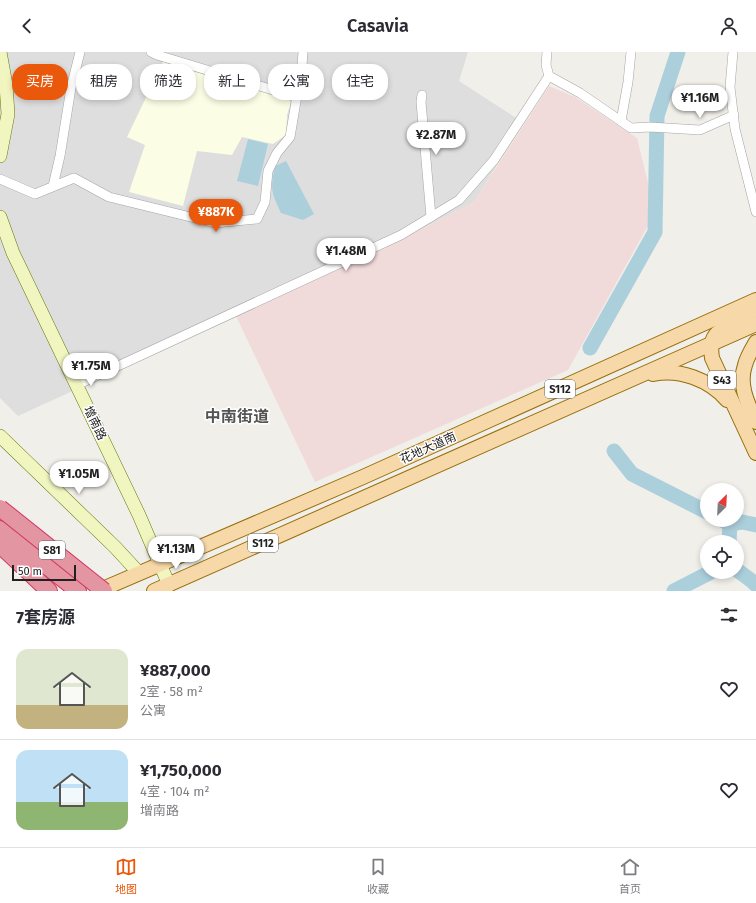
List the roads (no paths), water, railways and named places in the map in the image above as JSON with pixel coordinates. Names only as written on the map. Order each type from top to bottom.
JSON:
[{"type":"highway","name":"S81","points":[[0,508],[104,591]]},
{"type":"highway","name":"S81","points":[[0,529],[78,591]]},
{"type":"highway","points":[[0,545],[46,589]]},
{"type":"highway","points":[[56,553],[108,591]]},
{"type":"main road","name":"花地大道南","points":[[98,591],[363,476],[756,300]]},
{"type":"main road","points":[[712,344],[716,335],[723,328],[746,317],[756,307]]},
{"type":"main road","name":"花地大道南","points":[[154,591],[170,588],[756,324]]},
{"type":"main road","name":"S43","points":[[756,342],[745,365],[743,380],[745,396],[756,422]]},
{"type":"main road","name":"S43","points":[[712,344],[710,349],[712,358],[756,453]]},
{"type":"main road","points":[[637,377],[658,373],[684,374],[711,385],[720,391],[738,414]]},
{"type":"street","points":[[0,52],[6,85],[8,114],[0,156]]},
{"type":"street","points":[[53,186],[60,156],[71,88],[80,52]]},
{"type":"street","points":[[151,52],[268,89]]},
{"type":"street","points":[[301,64],[303,52]]},
{"type":"street","points":[[547,52],[546,65],[549,76],[580,93],[631,128],[650,127],[700,130],[734,115]]},
{"type":"street","points":[[621,121],[628,82],[631,52]]},
{"type":"street","points":[[733,52],[730,87],[736,129],[756,212]]},
{"type":"street","points":[[77,385],[401,235],[459,200],[494,160],[549,76]]},
{"type":"street","points":[[422,95],[421,102],[431,217]]},
{"type":"street","points":[[0,179],[35,194],[74,178],[109,197],[215,223],[257,219],[265,202],[268,171],[277,153],[290,137],[296,100]]},
{"type":"street","name":"增南路","points":[[1,221],[14,253],[139,515],[170,588]]},
{"type":"street","points":[[0,436],[115,547],[139,573]]},
{"type":"water","points":[[248,139],[268,144],[258,186],[237,181]]},
{"type":"water","points":[[286,161],[314,214],[303,220],[281,213],[273,195],[272,180],[275,166]]},
{"type":"waterway","points":[[590,348],[655,232],[657,116],[678,52]]},
{"type":"waterway","points":[[614,451],[632,474],[700,508]]},
{"type":"waterway","points":[[744,522],[756,525]]},
{"type":"waterway","points":[[729,535],[730,527]]},
{"type":"waterway","points":[[744,575],[756,585]]},
{"type":"waterway","points":[[674,591],[700,578]]},
{"type":"district","name":"中南街道","points":[[237,416]]}]
